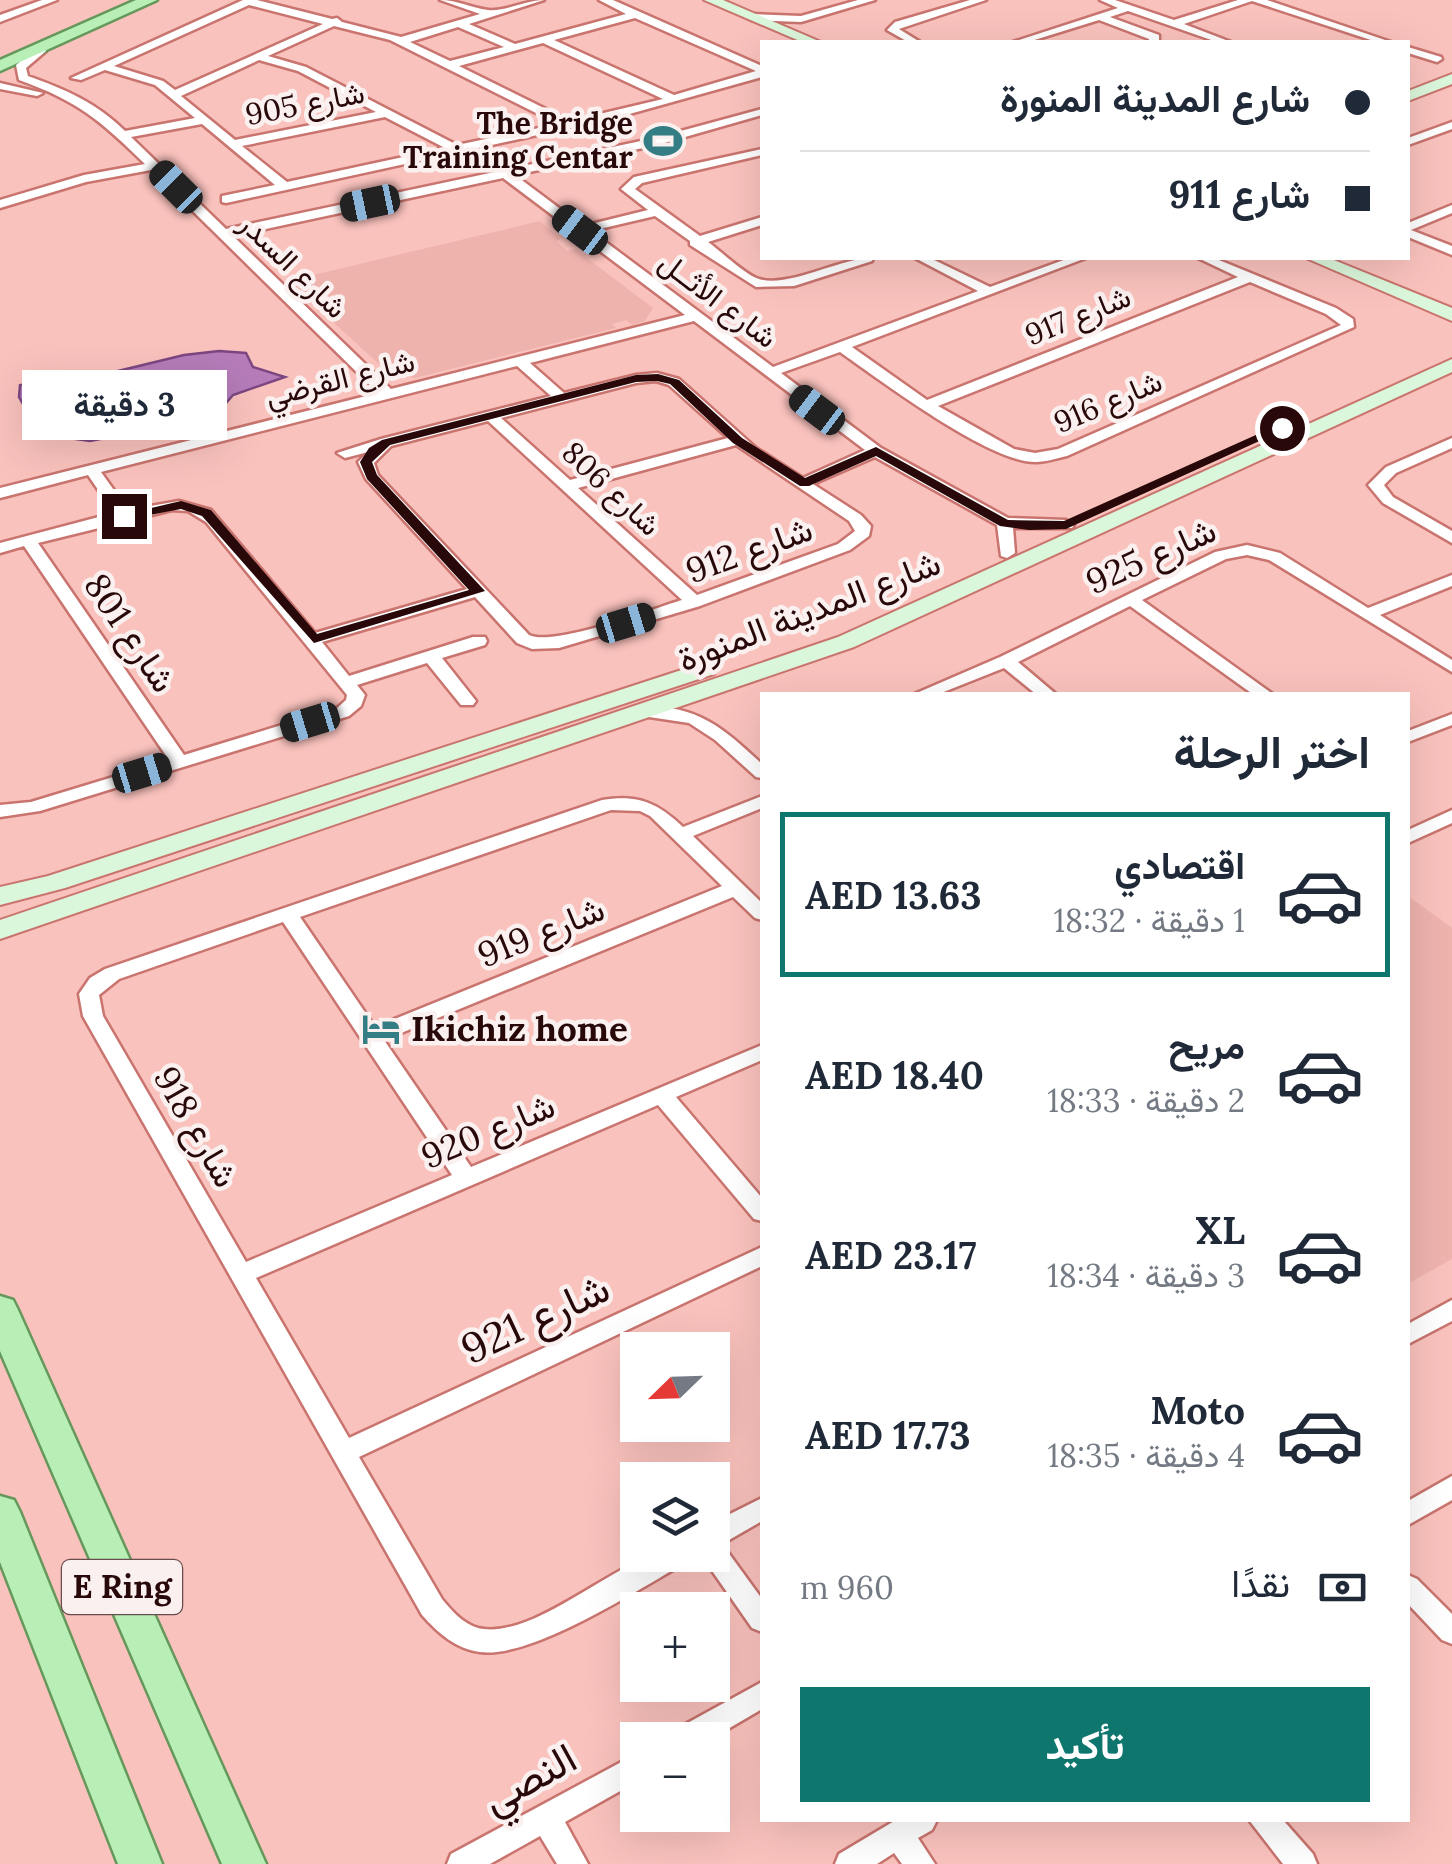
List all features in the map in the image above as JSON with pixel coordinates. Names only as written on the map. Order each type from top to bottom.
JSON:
[{"type":"main road","points":[[0,47],[112,0]]},
{"type":"main road","points":[[98,22],[137,0]]},
{"type":"main road","points":[[0,66],[149,0]]},
{"type":"main road","points":[[0,55],[80,14]]},
{"type":"main road","name":"E Ring","points":[[0,1310],[244,1864]]},
{"type":"main road","name":"E Ring","points":[[0,1512],[140,1864]]},
{"type":"street","points":[[0,20],[52,0]]},
{"type":"street","points":[[444,0],[490,14]]},
{"type":"street","points":[[401,41],[539,0]]},
{"type":"street","points":[[604,0],[760,69]]},
{"type":"street","points":[[694,0],[799,33],[870,0]]},
{"type":"street","points":[[711,0],[799,33]]},
{"type":"street","points":[[911,40],[892,30],[981,0]]},
{"type":"street","points":[[1105,0],[1220,40]]},
{"type":"street","points":[[1173,24],[1248,0]]},
{"type":"street","points":[[1257,0],[1380,40]]},
{"type":"street","points":[[77,78],[250,1],[401,41],[569,125]]},
{"type":"street","points":[[1025,40],[1128,8]]},
{"type":"street","points":[[449,65],[637,14]]},
{"type":"street","points":[[1100,17],[1154,40]]},
{"type":"street","points":[[174,96],[336,21]]},
{"type":"street","points":[[460,24],[514,47]]},
{"type":"street","points":[[1047,34],[1064,40]]},
{"type":"street","points":[[544,39],[675,100]]},
{"type":"street","name":"شارع السدر","points":[[42,49],[23,63],[19,72],[23,78],[104,117],[388,395]]},
{"type":"street","points":[[1410,51],[1437,60]]},
{"type":"street","points":[[259,56],[302,69],[455,149]]},
{"type":"street","points":[[104,66],[154,80],[284,186]]},
{"type":"street","points":[[1410,85],[1452,70]]},
{"type":"street","points":[[226,199],[675,100],[756,77],[760,72]]},
{"type":"street","points":[[1410,95],[1452,80]]},
{"type":"street","points":[[732,84],[747,92]]},
{"type":"street","name":"شارع السدر","points":[[0,86],[70,98]]},
{"type":"street","name":"شارع 905","points":[[232,144],[388,112]]},
{"type":"street","points":[[224,234],[657,141],[760,113]]},
{"type":"street","points":[[124,136],[204,120]]},
{"type":"street","points":[[1410,141],[1452,125]]},
{"type":"street","points":[[657,141],[670,150]]},
{"type":"street","points":[[760,152],[638,180],[628,186],[628,193],[745,278],[768,285],[794,282],[861,260]]},
{"type":"street","points":[[683,159],[696,168]]},
{"type":"street","points":[[0,204],[84,178],[154,166]]},
{"type":"street","points":[[367,168],[400,196]]},
{"type":"street","name":"شارع الأثــل","points":[[506,174],[876,451],[1005,523],[1066,525]]},
{"type":"street","points":[[1410,229],[1452,209]]},
{"type":"street","points":[[580,230],[655,212]]},
{"type":"street","points":[[695,242],[760,222]]},
{"type":"street","points":[[1410,231],[1452,250]]},
{"type":"street","points":[[924,260],[990,292]]},
{"type":"street","points":[[768,373],[1075,260]]},
{"type":"street","points":[[1209,260],[1250,277]]},
{"type":"street","points":[[1320,260],[1452,314]]},
{"type":"street","points":[[1346,260],[1452,303]]},
{"type":"street","name":"شارع 916","points":[[842,347],[926,406],[1009,452],[1035,458],[1050,456],[1342,331],[1348,322],[1250,277]]},
{"type":"street","name":"شارع 917","points":[[926,406],[1250,277]]},
{"type":"street","name":"شارع القرضي","points":[[0,493],[693,317]]},
{"type":"street","name":"شارع المدينة المنورة","points":[[0,896],[56,882],[888,606],[1452,350]]},
{"type":"street","points":[[520,361],[561,398]]},
{"type":"street","name":"شارع المدينة المنورة","points":[[0,930],[906,618],[1452,365]]},
{"type":"street","name":"شارع 912","points":[[345,453],[386,442],[636,379],[667,379],[738,440],[855,518],[863,533],[844,548],[694,602],[547,645],[523,639],[371,476],[366,462],[386,442]]},
{"type":"street","name":"شارع 806","points":[[491,416],[694,602]]},
{"type":"street","points":[[567,486],[738,440]]},
{"type":"street","points":[[1452,442],[1391,470],[1376,485],[1388,500],[1452,538]]},
{"type":"street","name":"شارع 912","points":[[804,483],[876,451]]},
{"type":"street","points":[[92,470],[124,516]]},
{"type":"street","points":[[0,548],[181,505],[207,513],[356,694],[355,702],[343,712],[33,808],[0,810]]},
{"type":"street","points":[[1005,523],[1007,553]]},
{"type":"street","name":"شارع 801","points":[[28,540],[178,762]]},
{"type":"street","name":"شارع 925","points":[[928,692],[1006,661],[1222,555],[1247,550],[1274,556],[1452,667]]},
{"type":"street","points":[[1367,614],[1452,580]]},
{"type":"street","points":[[314,639],[478,591]]},
{"type":"street","points":[[1130,599],[1261,692]]},
{"type":"street","points":[[348,682],[479,641]]},
{"type":"street","points":[[431,656],[468,700]]},
{"type":"street","points":[[1006,661],[1044,692]]},
{"type":"street","points":[[700,719],[704,702],[716,686]]},
{"type":"street","points":[[642,711],[673,712],[700,719],[760,771]]},
{"type":"street","points":[[1410,736],[1452,719]]},
{"type":"street","points":[[682,834],[760,803]]},
{"type":"street","name":"شارع 918","points":[[643,1572],[521,1636],[480,1641],[461,1635],[432,1608],[93,1016],[90,994],[97,983],[112,974],[599,806],[644,806],[657,812],[760,912]]},
{"type":"street","points":[[1410,836],[1452,816]]},
{"type":"street","name":"شارع 919","points":[[371,1036],[736,888]]},
{"type":"street","points":[[287,913],[466,1178]]},
{"type":"street","name":"شارع 920","points":[[240,1275],[760,1053]]},
{"type":"street","points":[[662,1095],[760,1210]]},
{"type":"street","name":"شارع 921","points":[[342,1453],[760,1257]]},
{"type":"street","points":[[1410,1334],[1452,1310]]},
{"type":"street","points":[[1410,1513],[1452,1487]]},
{"type":"street","points":[[730,1527],[760,1511]]},
{"type":"street","points":[[727,1572],[760,1617]]},
{"type":"street","points":[[1410,1589],[1452,1632]]},
{"type":"street","points":[[715,1722],[760,1696]]},
{"type":"street","name":"النصي","points":[[462,1864],[620,1776]]},
{"type":"street","points":[[546,1818],[573,1864]]},
{"type":"street","points":[[1266,1822],[1302,1864]]},
{"type":"street","points":[[850,1864],[910,1827],[920,1864]]},
{"type":"shaded area","points":[[540,221],[561,239],[556,241],[567,251],[575,249],[653,308],[645,321],[632,325],[626,320],[612,324],[616,328],[415,378],[390,374],[288,281]]},
{"type":"shaded area","points":[[1410,897],[1452,928],[1452,1259],[1411,1282]]},
{"type":"building","points":[[219,351],[246,353],[253,367],[285,377],[233,395],[221,409],[196,406],[157,428],[90,441],[54,436],[62,422],[38,416],[19,397],[20,385],[62,380],[63,401],[114,372]]},
{"type":"place","name":"The Bridge Training Centar","points":[[663,141]]},
{"type":"place","name":"Ikichiz home","points":[[381,1029]]},
{"type":"route","points":[[124,516],[169,505],[199,508],[207,513],[314,639],[478,591],[371,476],[366,462],[369,454],[386,442],[636,379],[658,377],[674,382],[738,440],[804,483],[876,451],[1005,523],[1029,526],[1066,525],[1282,428]]}]
